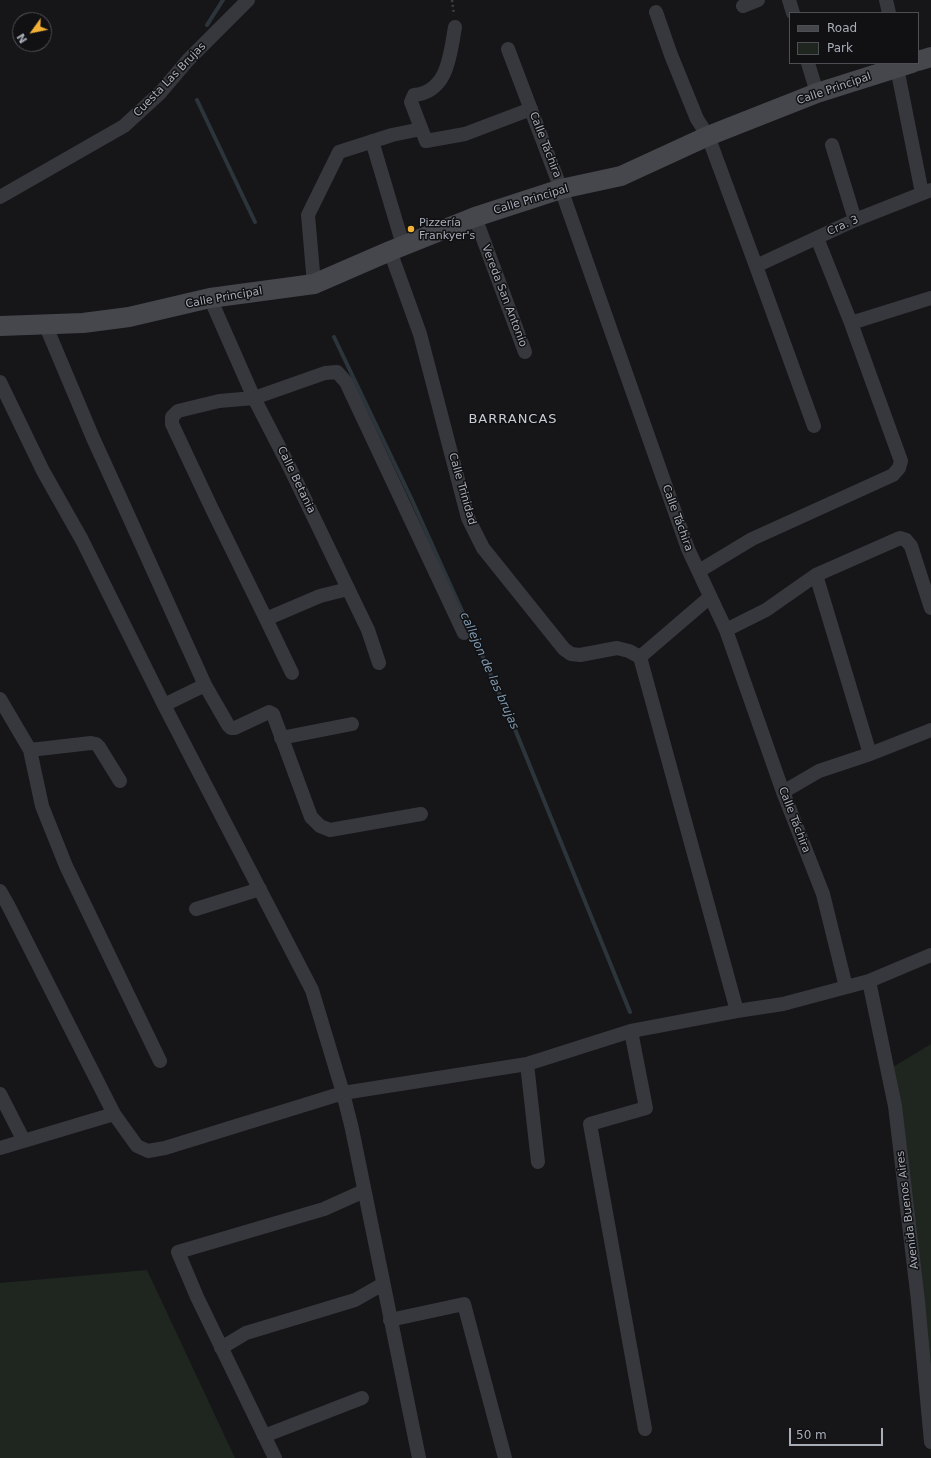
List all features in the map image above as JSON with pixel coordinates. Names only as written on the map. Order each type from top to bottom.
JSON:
[{"type":"street","name":"Cuesta Las Brujas","points":[[0,197],[124,126],[160,93],[188,60],[248,0]]},
{"type":"street","points":[[743,6],[758,0]]},
{"type":"street","points":[[789,0],[793,12]]},
{"type":"street","points":[[886,0],[889,12]]},
{"type":"street","points":[[656,12],[671,55],[698,119],[708,136],[814,426]]},
{"type":"street","points":[[455,27],[449,59],[443,78],[424,94],[414,95],[411,102],[426,141],[464,134],[531,109]]},
{"type":"street","name":"Calle Táchira","points":[[508,48],[561,189],[688,549],[726,630],[783,792],[823,894],[846,987]]},
{"type":"street","points":[[919,61],[931,57]]},
{"type":"street","points":[[808,64],[817,93]]},
{"type":"street","points":[[901,65],[926,191]]},
{"type":"street","name":"Calle Principal","points":[[0,326],[83,324],[129,317],[210,298],[314,284],[397,248],[475,217],[561,189],[621,176],[708,136],[817,93],[901,65]]},
{"type":"street","points":[[314,284],[308,214],[340,152],[372,140],[421,129]]},
{"type":"street","points":[[372,140],[397,248]]},
{"type":"street","points":[[832,145],[855,220]]},
{"type":"street","name":"Cra. 3","points":[[756,266],[855,220],[926,191]]},
{"type":"street","name":"Vereda San Antonio","points":[[475,217],[525,352]]},
{"type":"street","points":[[699,572],[752,539],[893,475],[900,468],[901,460],[851,323],[817,238]]},
{"type":"street","name":"Calle Trinidad","points":[[397,248],[468,518],[483,548],[564,649],[571,654],[580,655],[617,648],[629,651],[640,657]]},
{"type":"street","name":"Calle Betania","points":[[210,298],[254,398],[289,466],[368,630],[379,663]]},
{"type":"street","points":[[851,323],[931,298]]},
{"type":"street","points":[[46,324],[93,438],[205,685],[231,728],[235,728],[271,712],[311,817],[320,826],[330,830],[421,814]]},
{"type":"street","points":[[292,673],[172,424],[172,417],[178,411],[219,401],[254,398],[325,373],[337,372],[346,382],[464,633]]},
{"type":"street","points":[[0,382],[43,472],[82,540],[164,705],[312,990],[343,1093],[419,1458]]},
{"type":"street","points":[[726,630],[766,610],[816,575],[900,538],[906,540],[911,546],[931,608]]},
{"type":"street","points":[[816,575],[870,754]]},
{"type":"street","points":[[266,619],[320,596],[348,589]]},
{"type":"street","points":[[710,597],[640,657],[737,1011]]},
{"type":"street","points":[[164,705],[205,685]]},
{"type":"street","points":[[0,699],[30,750],[42,806],[66,866],[160,1061]]},
{"type":"street","points":[[281,738],[352,724]]},
{"type":"street","points":[[783,792],[819,771],[870,754],[931,730]]},
{"type":"street","points":[[30,750],[91,743],[96,744],[100,747],[120,781]]},
{"type":"street","points":[[196,909],[260,889]]},
{"type":"street","points":[[0,891],[114,1114],[137,1146],[148,1151],[165,1148],[343,1093],[527,1064],[631,1030],[783,1004],[870,981],[931,955]]},
{"type":"street","name":"Avenida Buenos Aires","points":[[870,981],[895,1106],[918,1301],[931,1442]]},
{"type":"street","points":[[631,1030],[646,1108],[590,1124],[645,1429]]},
{"type":"street","points":[[527,1064],[538,1162]]},
{"type":"street","points":[[0,1094],[24,1141]]},
{"type":"street","points":[[0,1148],[114,1114]]},
{"type":"street","points":[[275,1458],[221,1348],[178,1252],[324,1209],[364,1191]]},
{"type":"street","points":[[221,1348],[246,1334],[355,1300],[383,1284]]},
{"type":"street","points":[[390,1320],[464,1304],[505,1458]]},
{"type":"street","points":[[264,1436],[362,1398]]},
{"type":"green space","points":[[931,1044],[931,1458],[918,1301],[888,1070]]},
{"type":"green space","points":[[147,1270],[235,1458],[0,1458],[0,1283]]},
{"type":"waterway","name":"callejon de las brujas","points":[[207,25],[223,0]]},
{"type":"waterway","name":"callejon de las brujas","points":[[197,100],[255,222]]},
{"type":"waterway","name":"callejon de las brujas","points":[[334,337],[411,498],[510,717],[630,1012]]},
{"type":"place","name":"Pizzería Frankyer's","points":[[411,229]]},
{"type":"district","name":"BARRANCAS","points":[[513,420]]}]
